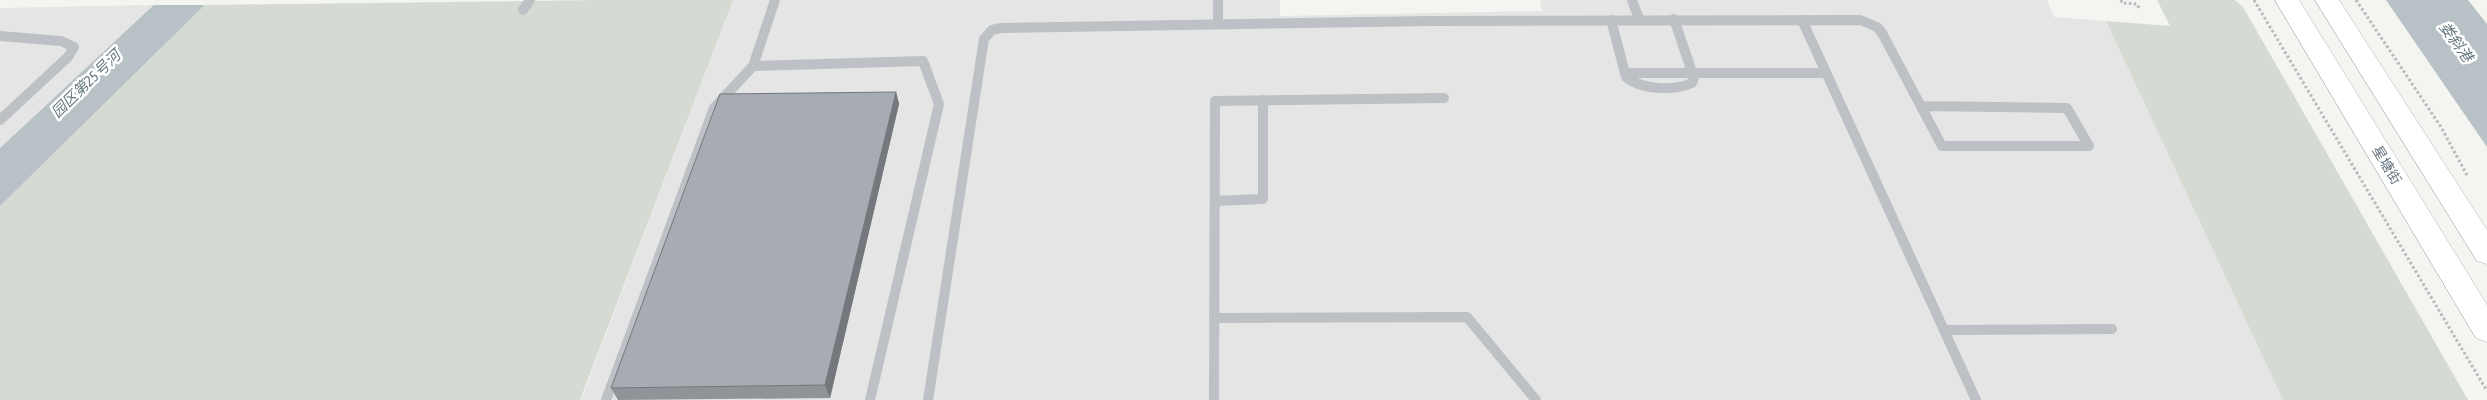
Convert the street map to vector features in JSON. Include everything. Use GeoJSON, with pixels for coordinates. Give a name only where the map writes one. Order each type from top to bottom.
{"type":"FeatureCollection","features":[{"type":"Feature","properties":{"kind":"main road","name":"星塘街"},"geometry":{"type":"LineString","coordinates":[[2287,0],[2487,330]]}},
{"type":"Feature","properties":{"kind":"main road"},"geometry":{"type":"LineString","coordinates":[[2327,0],[2487,253]]}},
{"type":"Feature","properties":{"kind":"lane"},"geometry":{"type":"LineString","coordinates":[[523,10],[530,0]]}},
{"type":"Feature","properties":{"kind":"lane"},"geometry":{"type":"LineString","coordinates":[[606,400],[714,108],[753,66],[776,0]]}},
{"type":"Feature","properties":{"kind":"lane"},"geometry":{"type":"LineString","coordinates":[[1218,0],[1218,22]]}},
{"type":"Feature","properties":{"kind":"lane"},"geometry":{"type":"LineString","coordinates":[[1632,0],[1639,19]]}},
{"type":"Feature","properties":{"kind":"lane"},"geometry":{"type":"LineString","coordinates":[[928,400],[984,39],[986,34],[992,30],[1001,28],[1218,22],[1639,19],[1860,20],[1877,27],[1942,146],[2088,146],[2067,108],[1921,106]]}},
{"type":"Feature","properties":{"kind":"lane"},"geometry":{"type":"LineString","coordinates":[[1611,20],[1625,73],[1630,82],[1640,86],[1685,86],[1692,83],[1692,72],[1674,19]]}},
{"type":"Feature","properties":{"kind":"lane"},"geometry":{"type":"LineString","coordinates":[[1802,20],[1976,400]]}},
{"type":"Feature","properties":{"kind":"lane"},"geometry":{"type":"LineString","coordinates":[[0,36],[61,41],[74,47],[68,57],[0,120]]}},
{"type":"Feature","properties":{"kind":"lane"},"geometry":{"type":"LineString","coordinates":[[753,66],[923,61],[939,104],[870,400]]}},
{"type":"Feature","properties":{"kind":"lane"},"geometry":{"type":"LineString","coordinates":[[1625,73],[1825,73]]}},
{"type":"Feature","properties":{"kind":"lane"},"geometry":{"type":"LineString","coordinates":[[1214,400],[1215,101],[1444,98]]}},
{"type":"Feature","properties":{"kind":"lane"},"geometry":{"type":"LineString","coordinates":[[1215,201],[1263,199],[1263,100]]}},
{"type":"Feature","properties":{"kind":"lane"},"geometry":{"type":"LineString","coordinates":[[1214,318],[1466,317],[1536,400]]}},
{"type":"Feature","properties":{"kind":"lane"},"geometry":{"type":"LineString","coordinates":[[1944,330],[2112,329]]}},
{"type":"Feature","properties":{"kind":"path"},"geometry":{"type":"LineString","coordinates":[[2121,0],[2122,3],[2137,4],[2139,8]]}},
{"type":"Feature","properties":{"kind":"path"},"geometry":{"type":"LineString","coordinates":[[2254,0],[2487,391]]}},
{"type":"Feature","properties":{"kind":"path"},"geometry":{"type":"LineString","coordinates":[[2356,0],[2441,127],[2471,182]]}},
{"type":"Feature","properties":{"kind":"shaded area"},"geometry":{"type":"Polygon","coordinates":[[[733,0],[1280,0],[1280,16],[1542,11],[1540,0],[2047,0],[2054,17],[2106,21],[2283,400],[581,400],[733,0]]]}},
{"type":"Feature","properties":{"kind":"shaded area"},"geometry":{"type":"Polygon","coordinates":[[[733,0],[580,400],[0,400],[0,206],[205,5],[733,0]]]}},
{"type":"Feature","properties":{"kind":"shaded area"},"geometry":{"type":"Polygon","coordinates":[[[2157,0],[2235,0],[2243,7],[2468,400],[2283,400],[2106,21],[2170,26],[2157,0]]]}},
{"type":"Feature","properties":{"kind":"shaded area"},"geometry":{"type":"Polygon","coordinates":[[[153,5],[0,148],[0,8],[153,5]]]}},
{"type":"Feature","properties":{"kind":"water","name":"园区第25号河"},"geometry":{"type":"Polygon","coordinates":[[[159,0],[210,0],[0,206],[0,148],[159,0]]]}},
{"type":"Feature","properties":{"kind":"water","name":"娄斜港"},"geometry":{"type":"Polygon","coordinates":[[[2386,0],[2468,0],[2487,24],[2487,147],[2386,0]]]}},
{"type":"Feature","properties":{"kind":"pier"},"geometry":{"type":"Polygon","coordinates":[[[159,0],[210,0],[205,5],[153,5],[159,0]]]}},
{"type":"Feature","properties":{"kind":"building"},"geometry":{"type":"Polygon","coordinates":[[[896,92],[825,385],[611,388],[720,94],[896,92]]]}}]}
